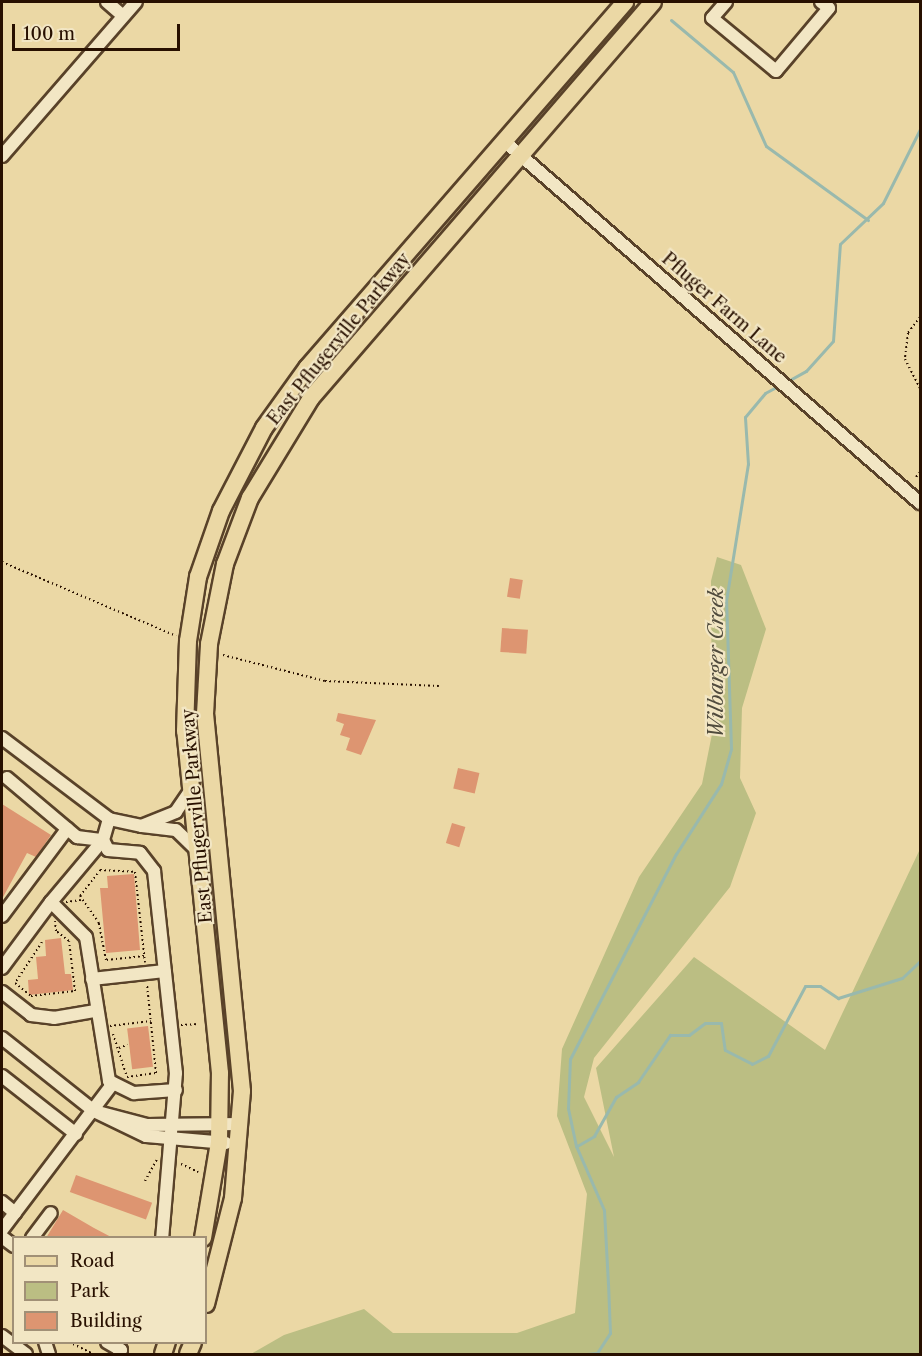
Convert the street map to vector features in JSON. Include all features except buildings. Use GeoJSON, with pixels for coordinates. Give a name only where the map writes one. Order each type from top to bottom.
{"type":"FeatureCollection","features":[{"type":"Feature","properties":{"kind":"main road","name":"East Pflugerville Parkway"},"geometry":{"type":"LineString","coordinates":[[203,1236],[219,1142],[220,1073],[185,731],[188,641],[198,577],[220,511],[264,428],[307,368],[625,2]]}},
{"type":"Feature","properties":{"kind":"main road","name":"East Pflugerville Parkway"},"geometry":{"type":"LineString","coordinates":[[207,1301],[219,1263],[240,1146],[241,1124],[238,1029],[205,714],[209,644],[225,564],[275,449],[311,398],[652,2]]}},
{"type":"Feature","properties":{"kind":"street"},"geometry":{"type":"LineString","coordinates":[[107,2],[123,16]]}},
{"type":"Feature","properties":{"kind":"street"},"geometry":{"type":"LineString","coordinates":[[2,156],[136,2]]}},
{"type":"Feature","properties":{"kind":"street"},"geometry":{"type":"LineString","coordinates":[[726,2],[712,18],[776,71],[829,8],[821,2]]}},
{"type":"Feature","properties":{"kind":"street","name":"Pfluger Farm Lane"},"geometry":{"type":"LineString","coordinates":[[503,140],[921,503]]}},
{"type":"Feature","properties":{"kind":"street"},"geometry":{"type":"LineString","coordinates":[[188,641],[209,644]]}},
{"type":"Feature","properties":{"kind":"street"},"geometry":{"type":"LineString","coordinates":[[2,738],[109,819],[176,830],[196,850]]}},
{"type":"Feature","properties":{"kind":"street"},"geometry":{"type":"LineString","coordinates":[[7,778],[77,837],[103,840]]}},
{"type":"Feature","properties":{"kind":"street"},"geometry":{"type":"LineString","coordinates":[[141,826],[176,812],[190,790]]}},
{"type":"Feature","properties":{"kind":"street"},"geometry":{"type":"LineString","coordinates":[[2,968],[51,902],[103,840],[109,819]]}},
{"type":"Feature","properties":{"kind":"street"},"geometry":{"type":"LineString","coordinates":[[2,914],[67,829]]}},
{"type":"Feature","properties":{"kind":"street"},"geometry":{"type":"LineString","coordinates":[[103,840],[108,850],[140,854],[151,862],[165,971],[176,1090],[174,1140],[162,1236]]}},
{"type":"Feature","properties":{"kind":"street"},"geometry":{"type":"LineString","coordinates":[[2,1230],[113,1083],[95,1011],[86,937],[51,902]]}},
{"type":"Feature","properties":{"kind":"street"},"geometry":{"type":"LineString","coordinates":[[92,979],[165,971]]}},
{"type":"Feature","properties":{"kind":"street"},"geometry":{"type":"LineString","coordinates":[[2,993],[31,1015],[54,1018],[95,1011]]}},
{"type":"Feature","properties":{"kind":"street"},"geometry":{"type":"LineString","coordinates":[[2,1038],[94,1111],[118,1126],[174,1140],[219,1142],[240,1146]]}},
{"type":"Feature","properties":{"kind":"street"},"geometry":{"type":"LineString","coordinates":[[2,1076],[76,1134]]}},
{"type":"Feature","properties":{"kind":"street"},"geometry":{"type":"LineString","coordinates":[[113,1083],[134,1093],[176,1090]]}},
{"type":"Feature","properties":{"kind":"street"},"geometry":{"type":"LineString","coordinates":[[94,1111],[120,1120],[175,1125],[241,1124]]}},
{"type":"Feature","properties":{"kind":"street"},"geometry":{"type":"LineString","coordinates":[[2,1202],[15,1213]]}},
{"type":"Feature","properties":{"kind":"street"},"geometry":{"type":"LineString","coordinates":[[34,1236],[51,1213]]}},
{"type":"Feature","properties":{"kind":"street"},"geometry":{"type":"LineString","coordinates":[[13,1344],[26,1354]]}},
{"type":"Feature","properties":{"kind":"path"},"geometry":{"type":"LineString","coordinates":[[921,316],[908,333],[905,359],[921,388]]}},
{"type":"Feature","properties":{"kind":"path"},"geometry":{"type":"LineString","coordinates":[[916,477],[921,472]]}},
{"type":"Feature","properties":{"kind":"path"},"geometry":{"type":"LineString","coordinates":[[2,562],[188,641]]}},
{"type":"Feature","properties":{"kind":"path"},"geometry":{"type":"LineString","coordinates":[[209,644],[229,660],[325,681],[439,686]]}},
{"type":"Feature","properties":{"kind":"path"},"geometry":{"type":"LineString","coordinates":[[81,900],[100,870],[135,872],[145,965]]}},
{"type":"Feature","properties":{"kind":"path"},"geometry":{"type":"LineString","coordinates":[[66,902],[81,900]]}},
{"type":"Feature","properties":{"kind":"path"},"geometry":{"type":"LineString","coordinates":[[81,900],[99,924],[105,960],[144,956]]}},
{"type":"Feature","properties":{"kind":"path"},"geometry":{"type":"LineString","coordinates":[[42,942],[15,983],[31,996],[75,992],[69,941],[56,931],[55,919]]}},
{"type":"Feature","properties":{"kind":"path"},"geometry":{"type":"LineString","coordinates":[[147,981],[152,1028],[156,1073],[127,1077],[119,1048],[119,1039],[106,1033],[104,1026],[151,1021]]}},
{"type":"Feature","properties":{"kind":"path"},"geometry":{"type":"LineString","coordinates":[[180,1026],[199,1024]]}},
{"type":"Feature","properties":{"kind":"path"},"geometry":{"type":"LineString","coordinates":[[152,1028],[162,1027]]}},
{"type":"Feature","properties":{"kind":"path"},"geometry":{"type":"LineString","coordinates":[[119,1048],[127,1045]]}},
{"type":"Feature","properties":{"kind":"path"},"geometry":{"type":"LineString","coordinates":[[145,1181],[153,1158],[162,1161]]}},
{"type":"Feature","properties":{"kind":"path"},"geometry":{"type":"LineString","coordinates":[[181,1164],[198,1172]]}},
{"type":"Feature","properties":{"kind":"path"},"geometry":{"type":"LineString","coordinates":[[73,1344],[94,1354]]}},
{"type":"Feature","properties":{"kind":"green space"},"geometry":{"type":"Polygon","coordinates":[[[717,557],[741,565],[766,629],[742,708],[740,778],[756,813],[730,887],[594,1058],[584,1097],[614,1157],[596,1068],[694,957],[825,1050],[920,849],[920,1354],[251,1354],[284,1335],[364,1309],[393,1333],[517,1333],[575,1313],[587,1194],[557,1116],[562,1049],[639,877],[702,784],[712,734],[711,581],[717,557]]]}},
{"type":"Feature","properties":{"kind":"waterway"},"geometry":{"type":"LineString","coordinates":[[671,20],[733,72],[766,146],[868,220]]}},
{"type":"Feature","properties":{"kind":"waterway","name":"Wilbarger Creek"},"geometry":{"type":"LineString","coordinates":[[786,382],[806,371],[833,341],[840,244],[883,203],[920,129]]}},
{"type":"Feature","properties":{"kind":"waterway","name":"Wilbarger Creek"},"geometry":{"type":"LineString","coordinates":[[587,1354],[597,1353],[610,1333],[604,1210],[576,1146],[568,1108],[570,1059],[676,854],[721,784],[731,748],[726,601],[748,464],[745,417],[765,393],[780,385]]}},
{"type":"Feature","properties":{"kind":"waterway"},"geometry":{"type":"LineString","coordinates":[[577,1146],[594,1136],[616,1097],[638,1082],[670,1035],[689,1035],[705,1023],[721,1023],[725,1050],[752,1064],[768,1056],[805,986],[820,986],[838,998],[902,978],[920,961]]}}]}
